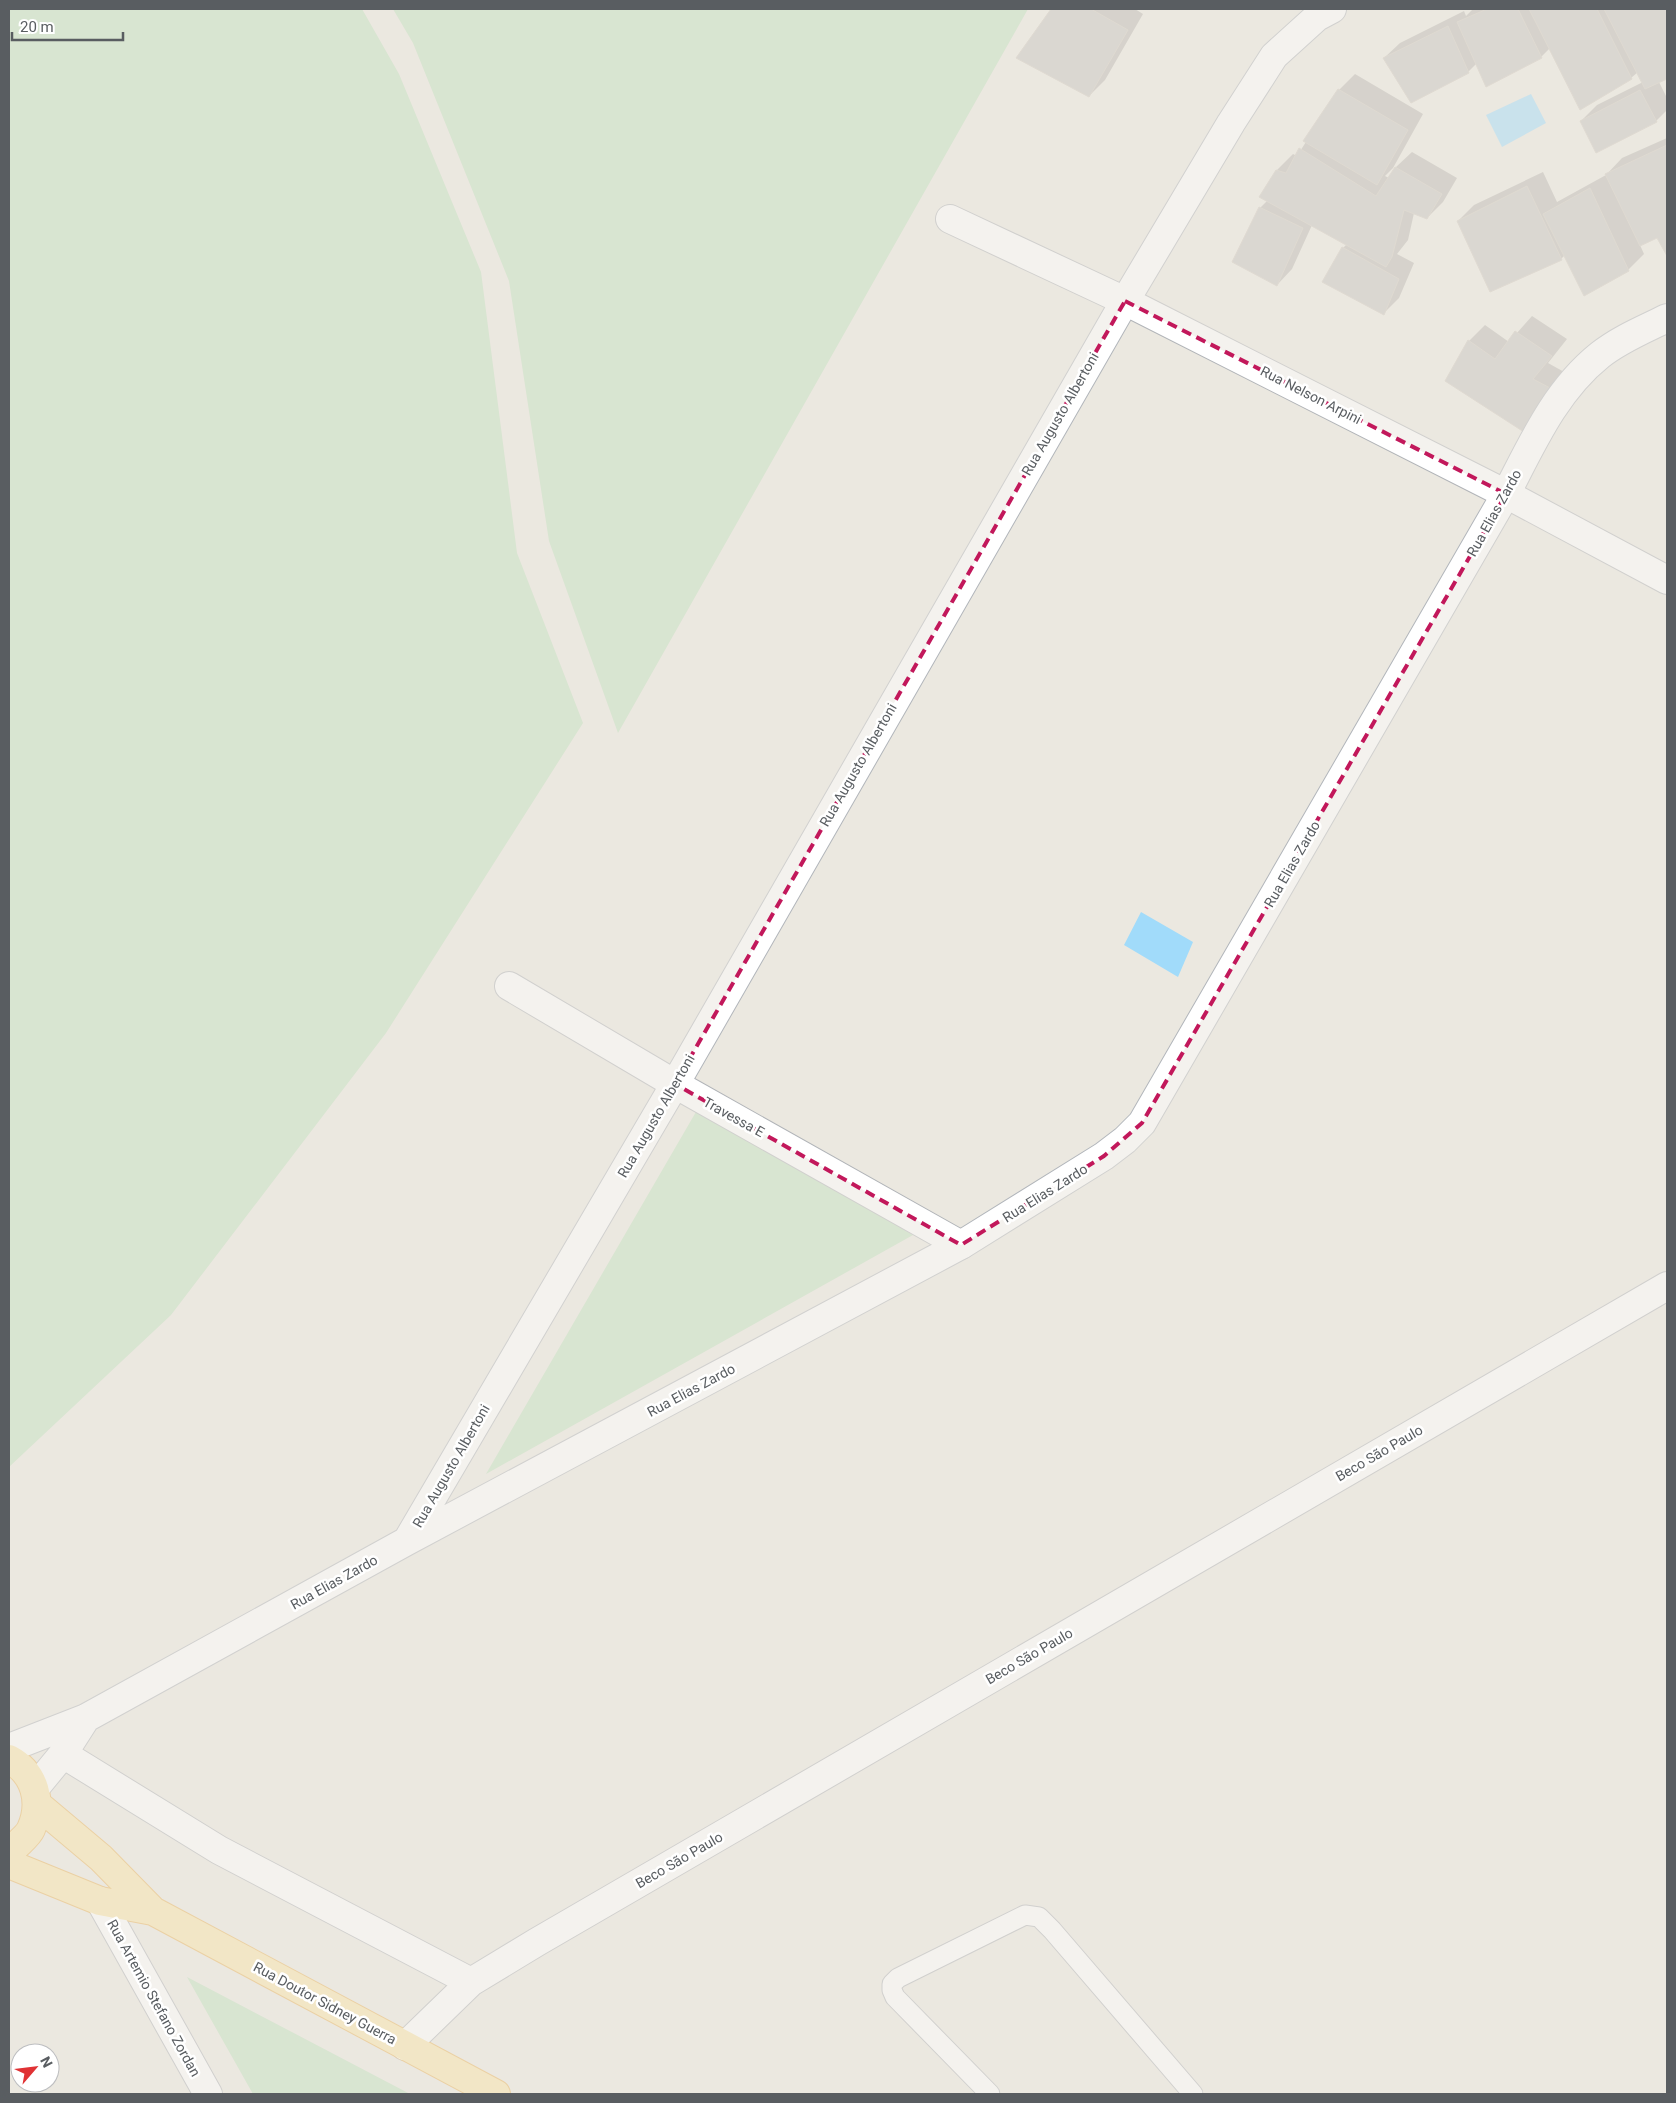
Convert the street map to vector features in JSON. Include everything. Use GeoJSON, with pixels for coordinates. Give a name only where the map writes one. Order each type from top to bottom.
{"type":"FeatureCollection","features":[{"type":"Feature","properties":{"kind":"main road","name":"Rua Doutor Sidney Guerra"},"geometry":{"type":"LineString","coordinates":[[9,1759],[20,1765],[36,1796],[153,1911],[496,2094]]}},
{"type":"Feature","properties":{"kind":"main road"},"geometry":{"type":"LineString","coordinates":[[9,1850],[13,1849],[31,1830],[36,1796]]}},
{"type":"Feature","properties":{"kind":"main road","name":"Rua Doutor Sidney Guerra"},"geometry":{"type":"LineString","coordinates":[[9,1864],[100,1901],[153,1911]]}},
{"type":"Feature","properties":{"kind":"street","name":"Rua Augusto Albertoni"},"geometry":{"type":"LineString","coordinates":[[407,1541],[675,1084],[1125,301],[1231,123],[1274,56],[1317,17],[1332,9]]}},
{"type":"Feature","properties":{"kind":"street","name":"Rua Nelson Arpini"},"geometry":{"type":"LineString","coordinates":[[950,220],[1125,301],[1506,494],[1667,580]]}},
{"type":"Feature","properties":{"kind":"street","name":"Rua Elias Zardo"},"geometry":{"type":"LineString","coordinates":[[9,1748],[86,1718],[407,1541],[961,1245],[1104,1156],[1125,1140],[1142,1123],[1506,494],[1552,406],[1577,377],[1600,355],[1628,337],[1667,318]]}},
{"type":"Feature","properties":{"kind":"street","name":"Travessa E"},"geometry":{"type":"LineString","coordinates":[[509,986],[675,1084],[961,1245]]}},
{"type":"Feature","properties":{"kind":"street","name":"Beco São Paulo"},"geometry":{"type":"LineString","coordinates":[[405,2046],[471,1982],[1667,1286]]}},
{"type":"Feature","properties":{"kind":"street"},"geometry":{"type":"LineString","coordinates":[[36,1796],[86,1718]]}},
{"type":"Feature","properties":{"kind":"street"},"geometry":{"type":"LineString","coordinates":[[63,1754],[218,1850],[471,1982]]}},
{"type":"Feature","properties":{"kind":"street","name":"Rua Artemio Stefano Zordan"},"geometry":{"type":"LineString","coordinates":[[100,1901],[208,2094]]}},
{"type":"Feature","properties":{"kind":"lane"},"geometry":{"type":"LineString","coordinates":[[990,2094],[895,1997],[892,1984],[898,1978],[1025,1915],[1039,1917],[1052,1930],[1193,2094]]}},
{"type":"Feature","properties":{"kind":"highlighted area"},"geometry":{"type":"Polygon","coordinates":[[[1125,301],[1506,494],[1142,1123],[1104,1156],[961,1245],[675,1084],[1125,301]]]}},
{"type":"Feature","properties":{"kind":"green space"},"geometry":{"type":"Polygon","coordinates":[[[9,9],[362,9],[399,74],[481,272],[517,553],[583,723],[386,1033],[171,1315],[9,1467],[9,9]]]}},
{"type":"Feature","properties":{"kind":"green space"},"geometry":{"type":"Polygon","coordinates":[[[393,9],[1028,9],[618,733],[549,541],[509,281],[413,43],[393,9]]]}},
{"type":"Feature","properties":{"kind":"green space"},"geometry":{"type":"Polygon","coordinates":[[[700,1105],[913,1235],[486,1474],[700,1105]]]}},
{"type":"Feature","properties":{"kind":"green space"},"geometry":{"type":"Polygon","coordinates":[[[187,1977],[410,2094],[253,2094],[187,1977]]]}},
{"type":"Feature","properties":{"kind":"water"},"geometry":{"type":"Polygon","coordinates":[[[1531,94],[1546,123],[1502,147],[1486,115],[1531,94]]]}},
{"type":"Feature","properties":{"kind":"water"},"geometry":{"type":"Polygon","coordinates":[[[1141,912],[1193,942],[1178,977],[1124,945],[1141,912]]]}},
{"type":"Feature","properties":{"kind":"building"},"geometry":{"type":"Polygon","coordinates":[[[1051,9],[1091,9],[1128,30],[1089,97],[1016,58],[1051,9]]]}},
{"type":"Feature","properties":{"kind":"building"},"geometry":{"type":"Polygon","coordinates":[[[1487,9],[1518,9],[1542,58],[1486,87],[1457,22],[1487,9]]]}},
{"type":"Feature","properties":{"kind":"building"},"geometry":{"type":"Polygon","coordinates":[[[1529,9],[1597,9],[1632,79],[1580,110],[1529,9]]]}},
{"type":"Feature","properties":{"kind":"building"},"geometry":{"type":"Polygon","coordinates":[[[1604,9],[1667,9],[1667,79],[1645,89],[1604,9]]]}},
{"type":"Feature","properties":{"kind":"building"},"geometry":{"type":"Polygon","coordinates":[[[1448,26],[1469,73],[1411,103],[1383,58],[1448,26]]]}},
{"type":"Feature","properties":{"kind":"building"},"geometry":{"type":"Polygon","coordinates":[[[1338,89],[1408,130],[1377,185],[1303,141],[1338,89]]]}},
{"type":"Feature","properties":{"kind":"building"},"geometry":{"type":"Polygon","coordinates":[[[1640,90],[1657,122],[1596,153],[1580,121],[1640,90]]]}},
{"type":"Feature","properties":{"kind":"building"},"geometry":{"type":"Polygon","coordinates":[[[1667,145],[1667,256],[1657,238],[1640,246],[1605,174],[1667,145]]]}},
{"type":"Feature","properties":{"kind":"building"},"geometry":{"type":"Polygon","coordinates":[[[1299,148],[1376,196],[1395,167],[1442,194],[1427,219],[1404,210],[1392,257],[1386,267],[1259,197],[1276,170],[1286,173],[1299,148]]]}},
{"type":"Feature","properties":{"kind":"building"},"geometry":{"type":"Polygon","coordinates":[[[1527,186],[1562,260],[1490,292],[1457,221],[1527,186]]]}},
{"type":"Feature","properties":{"kind":"building"},"geometry":{"type":"Polygon","coordinates":[[[1590,188],[1629,271],[1584,296],[1543,214],[1590,188]]]}},
{"type":"Feature","properties":{"kind":"building"},"geometry":{"type":"Polygon","coordinates":[[[1259,207],[1303,228],[1277,286],[1232,262],[1259,207]]]}},
{"type":"Feature","properties":{"kind":"building"},"geometry":{"type":"Polygon","coordinates":[[[1342,247],[1399,279],[1384,315],[1322,282],[1342,247]]]}},
{"type":"Feature","properties":{"kind":"building"},"geometry":{"type":"Polygon","coordinates":[[[1515,331],[1552,356],[1533,379],[1552,389],[1524,432],[1445,381],[1468,340],[1495,359],[1515,331]]]}}]}
